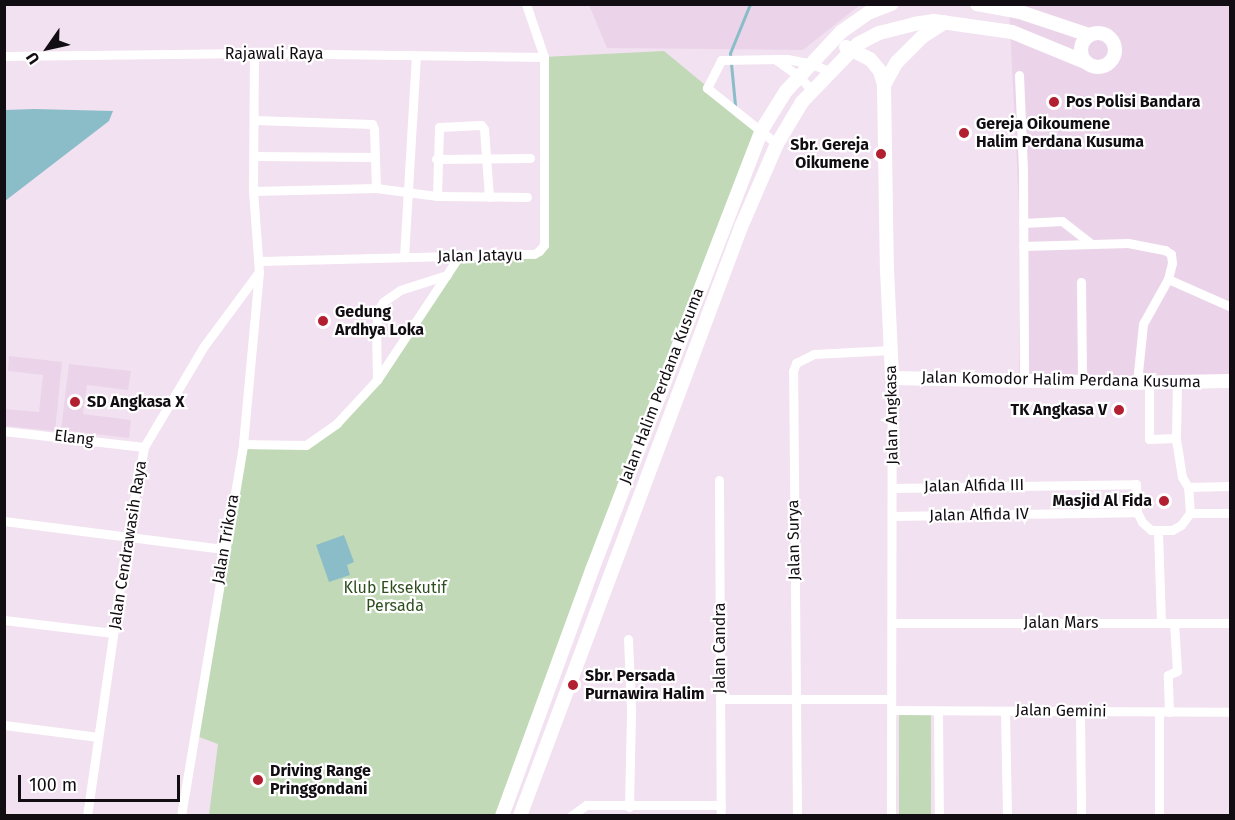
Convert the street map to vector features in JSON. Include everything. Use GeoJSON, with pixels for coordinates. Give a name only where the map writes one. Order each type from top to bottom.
{"type":"FeatureCollection","features":[{"type":"Feature","properties":{"kind":"street"},"geometry":{"type":"LineString","coordinates":[[526,4],[544,57]]}},
{"type":"Feature","properties":{"kind":"street","name":"Jalan Halim Perdana Kusuma"},"geometry":{"type":"LineString","coordinates":[[502,816],[597,559],[761,131],[780,100],[833,41],[858,18],[891,4]]}},
{"type":"Feature","properties":{"kind":"street"},"geometry":{"type":"LineString","coordinates":[[977,4],[1020,12],[1089,35],[1096,33],[1108,36],[1115,47],[1115,54],[1111,62],[1104,67],[1095,68],[1085,62],[1081,48],[1089,35]]}},
{"type":"Feature","properties":{"kind":"street","name":"Jalan Halim Perdana Kusuma"},"geometry":{"type":"LineString","coordinates":[[520,816],[741,227],[791,117],[852,49],[867,39],[890,29],[924,22],[945,22],[1012,32],[1085,62]]}},
{"type":"Feature","properties":{"kind":"street"},"geometry":{"type":"LineString","coordinates":[[884,85],[897,62],[922,37],[945,22]]}},
{"type":"Feature","properties":{"kind":"street","name":"Jalan Angkasa"},"geometry":{"type":"LineString","coordinates":[[833,41],[870,59],[880,71],[884,85],[892,378],[891,816]]}},
{"type":"Feature","properties":{"kind":"street","name":"Rajawali Raya"},"geometry":{"type":"LineString","coordinates":[[4,56],[254,53],[544,57]]}},
{"type":"Feature","properties":{"kind":"street","name":"Jalan Trikora"},"geometry":{"type":"LineString","coordinates":[[181,816],[223,549],[243,444],[260,261],[253,191],[254,53]]}},
{"type":"Feature","properties":{"kind":"street"},"geometry":{"type":"LineString","coordinates":[[405,257],[416,56]]}},
{"type":"Feature","properties":{"kind":"street","name":"Jalan Jatayu"},"geometry":{"type":"LineString","coordinates":[[260,261],[534,254],[543,247],[544,57]]}},
{"type":"Feature","properties":{"kind":"street"},"geometry":{"type":"LineString","coordinates":[[775,59],[800,76],[812,91]]}},
{"type":"Feature","properties":{"kind":"street"},"geometry":{"type":"LineString","coordinates":[[777,144],[707,88],[723,60],[775,59],[812,64],[831,72]]}},
{"type":"Feature","properties":{"kind":"street"},"geometry":{"type":"LineString","coordinates":[[1019,75],[1024,381]]}},
{"type":"Feature","properties":{"kind":"street"},"geometry":{"type":"LineString","coordinates":[[254,120],[370,123],[374,129],[376,188]]}},
{"type":"Feature","properties":{"kind":"street"},"geometry":{"type":"LineString","coordinates":[[437,196],[436,159],[440,126],[481,125],[484,129],[489,197]]}},
{"type":"Feature","properties":{"kind":"street"},"geometry":{"type":"LineString","coordinates":[[254,156],[375,157]]}},
{"type":"Feature","properties":{"kind":"street"},"geometry":{"type":"LineString","coordinates":[[436,159],[530,159]]}},
{"type":"Feature","properties":{"kind":"street"},"geometry":{"type":"LineString","coordinates":[[253,191],[376,188],[407,194],[437,196],[527,196]]}},
{"type":"Feature","properties":{"kind":"street"},"geometry":{"type":"LineString","coordinates":[[1023,223],[1048,219],[1062,221],[1090,243]]}},
{"type":"Feature","properties":{"kind":"street"},"geometry":{"type":"LineString","coordinates":[[1023,246],[1128,243],[1165,250],[1171,254],[1172,263],[1167,279],[1143,324],[1143,382],[1149,439],[1176,438]]}},
{"type":"Feature","properties":{"kind":"street"},"geometry":{"type":"LineString","coordinates":[[243,444],[306,445],[337,423],[377,380],[459,256]]}},
{"type":"Feature","properties":{"kind":"street","name":"Jalan Cendrawasih Raya"},"geometry":{"type":"LineString","coordinates":[[87,816],[127,537],[144,447],[204,346],[259,272]]}},
{"type":"Feature","properties":{"kind":"street"},"geometry":{"type":"LineString","coordinates":[[377,380],[376,330],[378,310],[383,302],[400,290],[447,276]]}},
{"type":"Feature","properties":{"kind":"street"},"geometry":{"type":"LineString","coordinates":[[1167,279],[1229,306]]}},
{"type":"Feature","properties":{"kind":"street"},"geometry":{"type":"LineString","coordinates":[[1081,282],[1082,382]]}},
{"type":"Feature","properties":{"kind":"street","name":"Jalan Surya"},"geometry":{"type":"LineString","coordinates":[[797,816],[793,371],[796,363],[814,354],[891,350]]}},
{"type":"Feature","properties":{"kind":"street","name":"Jalan Komodor Halim Perdana Kusuma"},"geometry":{"type":"LineString","coordinates":[[892,378],[1082,382],[1230,381]]}},
{"type":"Feature","properties":{"kind":"street"},"geometry":{"type":"LineString","coordinates":[[1177,382],[1176,438],[1182,477],[1188,487],[1191,513]]}},
{"type":"Feature","properties":{"kind":"street","name":"Elang"},"geometry":{"type":"LineString","coordinates":[[4,431],[144,447]]}},
{"type":"Feature","properties":{"kind":"street","name":"Jalan Candra"},"geometry":{"type":"LineString","coordinates":[[719,480],[721,810]]}},
{"type":"Feature","properties":{"kind":"street","name":"Jalan Alfida III"},"geometry":{"type":"LineString","coordinates":[[893,488],[1136,484],[1137,512]]}},
{"type":"Feature","properties":{"kind":"street"},"geometry":{"type":"LineString","coordinates":[[1188,487],[1230,486]]}},
{"type":"Feature","properties":{"kind":"street"},"geometry":{"type":"LineString","coordinates":[[1137,512],[1146,527],[1158,532],[1177,528],[1191,513],[1230,513]]}},
{"type":"Feature","properties":{"kind":"street","name":"Jalan Alfida IV"},"geometry":{"type":"LineString","coordinates":[[893,516],[1137,512]]}},
{"type":"Feature","properties":{"kind":"street"},"geometry":{"type":"LineString","coordinates":[[4,521],[223,549]]}},
{"type":"Feature","properties":{"kind":"street"},"geometry":{"type":"LineString","coordinates":[[1158,532],[1161,623]]}},
{"type":"Feature","properties":{"kind":"street"},"geometry":{"type":"LineString","coordinates":[[4,620],[113,633]]}},
{"type":"Feature","properties":{"kind":"street","name":"Jalan Mars"},"geometry":{"type":"LineString","coordinates":[[892,623],[1230,622]]}},
{"type":"Feature","properties":{"kind":"street"},"geometry":{"type":"LineString","coordinates":[[1169,712],[1168,675],[1177,671],[1174,623]]}},
{"type":"Feature","properties":{"kind":"street"},"geometry":{"type":"LineString","coordinates":[[628,639],[631,722],[630,807]]}},
{"type":"Feature","properties":{"kind":"street"},"geometry":{"type":"LineString","coordinates":[[720,699],[891,699]]}},
{"type":"Feature","properties":{"kind":"street","name":"Jalan Gemini"},"geometry":{"type":"LineString","coordinates":[[892,710],[1230,712]]}},
{"type":"Feature","properties":{"kind":"street"},"geometry":{"type":"LineString","coordinates":[[938,711],[939,816]]}},
{"type":"Feature","properties":{"kind":"street"},"geometry":{"type":"LineString","coordinates":[[1005,711],[1006,816]]}},
{"type":"Feature","properties":{"kind":"street"},"geometry":{"type":"LineString","coordinates":[[1080,712],[1081,816]]}},
{"type":"Feature","properties":{"kind":"street"},"geometry":{"type":"LineString","coordinates":[[1158,712],[1159,816]]}},
{"type":"Feature","properties":{"kind":"street"},"geometry":{"type":"LineString","coordinates":[[4,725],[98,737]]}},
{"type":"Feature","properties":{"kind":"street"},"geometry":{"type":"LineString","coordinates":[[571,816],[586,805],[630,807],[646,811],[721,810]]}},
{"type":"Feature","properties":{"kind":"shaded area"},"geometry":{"type":"Polygon","coordinates":[[[589,5],[860,5],[803,50],[607,48],[589,5]]]}},
{"type":"Feature","properties":{"kind":"shaded area"},"geometry":{"type":"Polygon","coordinates":[[[1002,5],[1230,5],[1230,375],[1019,378],[1021,246],[1009,7],[1002,5]]]}},
{"type":"Feature","properties":{"kind":"shaded area"},"geometry":{"type":"Polygon","coordinates":[[[9,356],[62,362],[55,431],[5,426],[5,409],[39,412],[43,375],[8,371],[9,356]]]}},
{"type":"Feature","properties":{"kind":"shaded area","name":"SD Angkasa X"},"geometry":{"type":"Polygon","coordinates":[[[69,364],[131,371],[128,390],[87,385],[83,414],[131,420],[129,438],[61,430],[69,364]]]}},
{"type":"Feature","properties":{"kind":"green space","name":"Klub Eksekutif Persada"},"geometry":{"type":"Polygon","coordinates":[[[664,51],[761,131],[502,815],[209,815],[218,744],[194,735],[243,444],[306,445],[358,404],[459,256],[541,249],[544,57],[664,51]]]}},
{"type":"Feature","properties":{"kind":"green space"},"geometry":{"type":"Polygon","coordinates":[[[899,713],[931,713],[931,815],[899,815],[899,713]]]}},
{"type":"Feature","properties":{"kind":"water"},"geometry":{"type":"Polygon","coordinates":[[[5,110],[113,111],[109,121],[5,201],[5,110]]]}},
{"type":"Feature","properties":{"kind":"water"},"geometry":{"type":"Polygon","coordinates":[[[344,535],[354,562],[347,565],[350,575],[329,582],[316,545],[344,535]]]}},
{"type":"Feature","properties":{"kind":"waterway"},"geometry":{"type":"LineString","coordinates":[[735,105],[730,53],[750,4]]}},
{"type":"Feature","properties":{"kind":"place","name":"Pos Polisi Bandara"},"geometry":{"type":"Point","coordinates":[1054,102]}},
{"type":"Feature","properties":{"kind":"place","name":"Gereja Oikoumene Halim Perdana Kusuma"},"geometry":{"type":"Point","coordinates":[964,133]}},
{"type":"Feature","properties":{"kind":"place","name":"Sbr. Gereja Oikumene"},"geometry":{"type":"Point","coordinates":[881,154]}},
{"type":"Feature","properties":{"kind":"place","name":"Gedung Ardhya Loka"},"geometry":{"type":"Point","coordinates":[323,321]}},
{"type":"Feature","properties":{"kind":"place","name":"SD Angkasa X"},"geometry":{"type":"Point","coordinates":[75,402]}},
{"type":"Feature","properties":{"kind":"place","name":"TK Angkasa V"},"geometry":{"type":"Point","coordinates":[1119,410]}},
{"type":"Feature","properties":{"kind":"place","name":"Masjid Al Fida"},"geometry":{"type":"Point","coordinates":[1164,501]}},
{"type":"Feature","properties":{"kind":"place","name":"Sbr. Persada Purnawira Halim"},"geometry":{"type":"Point","coordinates":[573,685]}},
{"type":"Feature","properties":{"kind":"place","name":"Driving Range Pringgondani"},"geometry":{"type":"Point","coordinates":[258,780]}}]}
